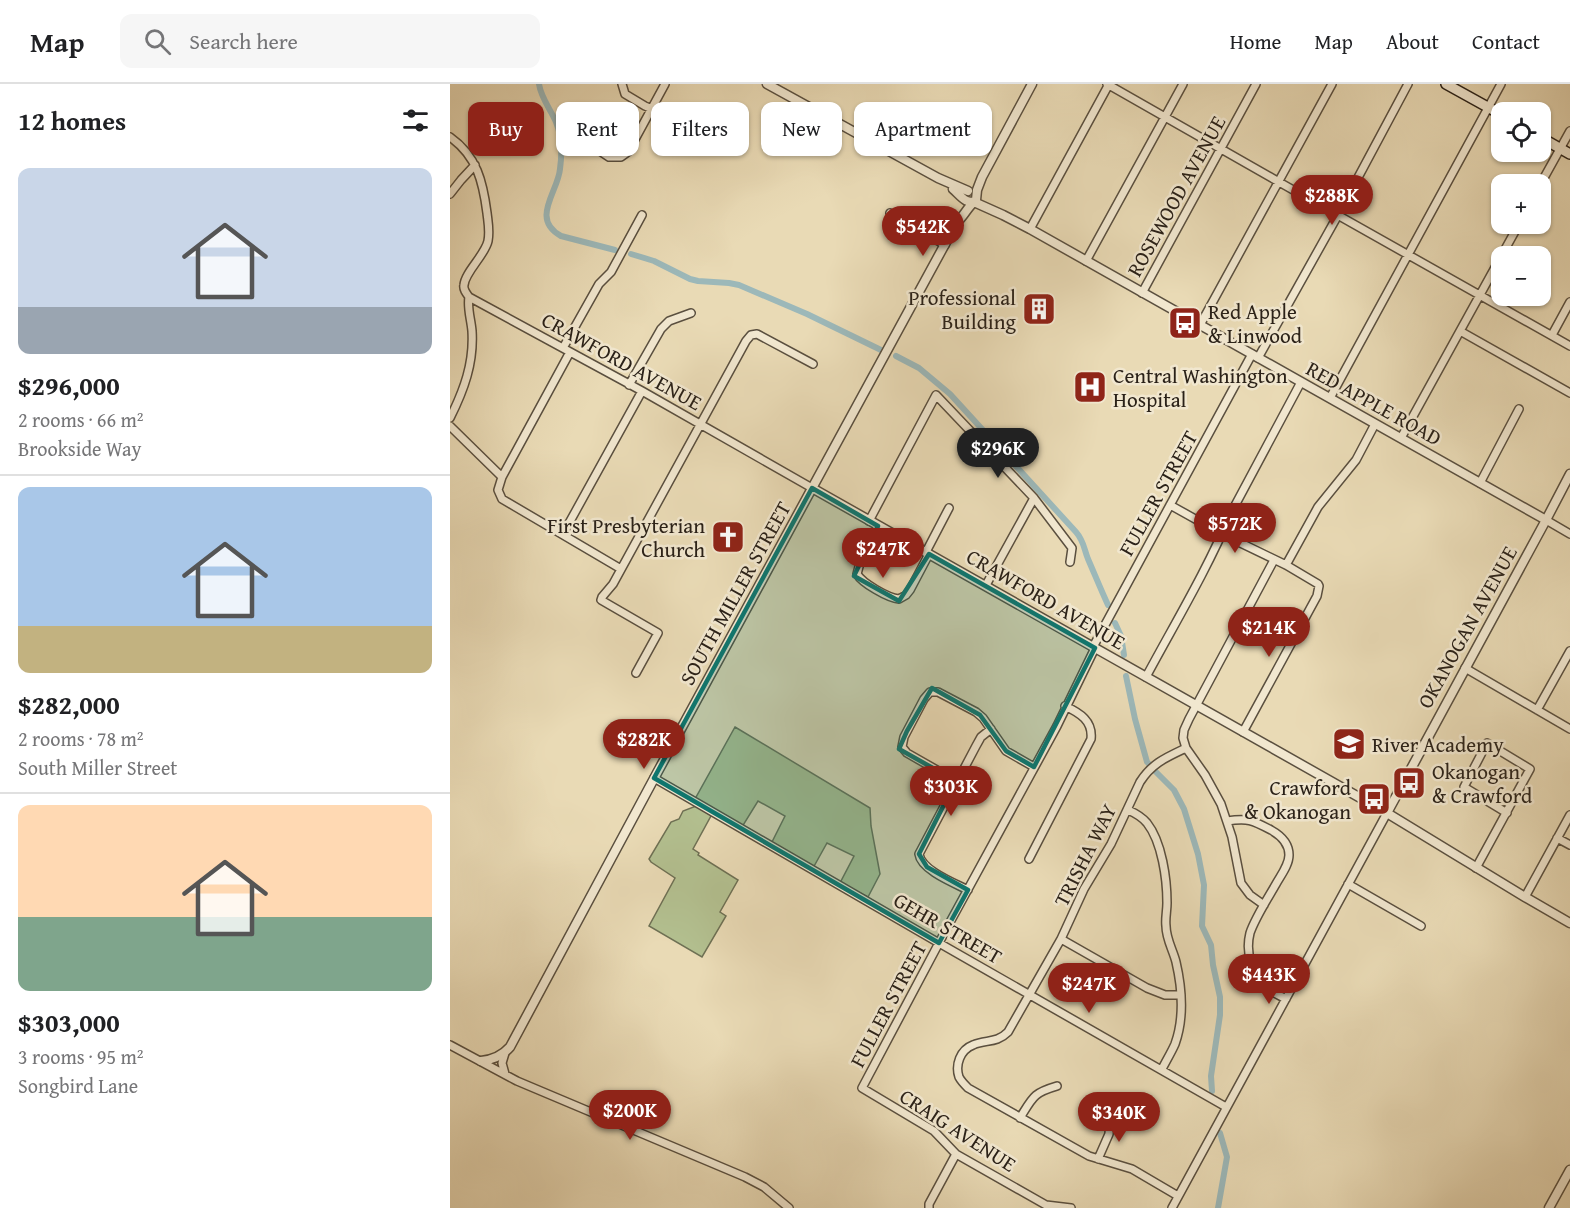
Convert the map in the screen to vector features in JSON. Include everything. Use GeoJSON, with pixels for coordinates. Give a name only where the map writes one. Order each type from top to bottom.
{"type":"FeatureCollection","features":[{"type":"Feature","properties":{"kind":"main road"},"geometry":{"type":"LineString","coordinates":[[1446,84],[1491,110]]}},
{"type":"Feature","properties":{"kind":"main road"},"geometry":{"type":"LineString","coordinates":[[1551,143],[1570,154]]}},
{"type":"Feature","properties":{"kind":"street"},"geometry":{"type":"LineString","coordinates":[[622,84],[625,94],[651,108]]}},
{"type":"Feature","properties":{"kind":"street"},"geometry":{"type":"LineString","coordinates":[[656,102],[665,84]]}},
{"type":"Feature","properties":{"kind":"street","name":"RED APPLE ROAD"},"geometry":{"type":"LineString","coordinates":[[767,84],[1570,534]]}},
{"type":"Feature","properties":{"kind":"street","name":"SOUTH MILLER STREET"},"geometry":{"type":"LineString","coordinates":[[505,1053],[945,245],[957,222],[957,217],[971,197],[1032,84]]}},
{"type":"Feature","properties":{"kind":"street"},"geometry":{"type":"LineString","coordinates":[[1030,230],[1108,84],[1570,346]]}},
{"type":"Feature","properties":{"kind":"street"},"geometry":{"type":"LineString","coordinates":[[1086,261],[1183,84]]}},
{"type":"Feature","properties":{"kind":"street","name":"ROSEWOOD AVENUE"},"geometry":{"type":"LineString","coordinates":[[1142,293],[1256,84]]}},
{"type":"Feature","properties":{"kind":"street"},"geometry":{"type":"LineString","coordinates":[[1200,325],[1332,84]]}},
{"type":"Feature","properties":{"kind":"street","name":"FULLER STREET"},"geometry":{"type":"LineString","coordinates":[[862,1088],[1057,726],[1094,647],[1170,505],[1338,215],[1408,84]]}},
{"type":"Feature","properties":{"kind":"street"},"geometry":{"type":"LineString","coordinates":[[1330,398],[1501,84]]}},
{"type":"Feature","properties":{"kind":"street"},"geometry":{"type":"LineString","coordinates":[[639,132],[651,111]]}},
{"type":"Feature","properties":{"kind":"street"},"geometry":{"type":"LineString","coordinates":[[1546,174],[1570,130]]}},
{"type":"Feature","properties":{"kind":"street"},"geometry":{"type":"LineString","coordinates":[[450,137],[461,146],[475,165],[480,177],[484,189],[489,234],[486,247],[464,282],[464,290],[469,297],[472,332],[470,362],[463,391],[450,418]]}},
{"type":"Feature","properties":{"kind":"street"},"geometry":{"type":"LineString","coordinates":[[608,156],[621,158],[623,156]]}},
{"type":"Feature","properties":{"kind":"street"},"geometry":{"type":"LineString","coordinates":[[450,194],[475,165]]}},
{"type":"Feature","properties":{"kind":"street"},"geometry":{"type":"LineString","coordinates":[[890,213],[945,245]]}},
{"type":"Feature","properties":{"kind":"street"},"geometry":{"type":"LineString","coordinates":[[563,348],[599,284],[611,272],[642,215]]}},
{"type":"Feature","properties":{"kind":"street"},"geometry":{"type":"LineString","coordinates":[[1401,438],[1514,234]]}},
{"type":"Feature","properties":{"kind":"street","name":"CRAWFORD AVENUE"},"geometry":{"type":"LineString","coordinates":[[469,297],[642,391],[869,521],[987,585],[1387,813],[1570,923]]}},
{"type":"Feature","properties":{"kind":"street"},"geometry":{"type":"LineString","coordinates":[[1552,335],[1570,302]]}},
{"type":"Feature","properties":{"kind":"street"},"geometry":{"type":"LineString","coordinates":[[629,385],[660,329],[669,321],[691,313]]}},
{"type":"Feature","properties":{"kind":"street"},"geometry":{"type":"LineString","coordinates":[[1460,331],[1570,393]]}},
{"type":"Feature","properties":{"kind":"street"},"geometry":{"type":"LineString","coordinates":[[636,673],[658,633],[601,600],[602,597],[613,584],[751,335],[757,334],[813,364]]}},
{"type":"Feature","properties":{"kind":"street"},"geometry":{"type":"LineString","coordinates":[[570,352],[502,477],[498,490],[502,499],[621,569]]}},
{"type":"Feature","properties":{"kind":"street"},"geometry":{"type":"LineString","coordinates":[[1146,677],[1301,382]]}},
{"type":"Feature","properties":{"kind":"street"},"geometry":{"type":"LineString","coordinates":[[563,534],[642,391]]}},
{"type":"Feature","properties":{"kind":"street"},"geometry":{"type":"LineString","coordinates":[[869,521],[936,395],[1034,498],[1072,548],[1070,562]]}},
{"type":"Feature","properties":{"kind":"street"},"geometry":{"type":"LineString","coordinates":[[1480,483],[1519,409]]}},
{"type":"Feature","properties":{"kind":"street"},"geometry":{"type":"LineString","coordinates":[[1286,565],[1318,507],[1356,460],[1375,424]]}},
{"type":"Feature","properties":{"kind":"street"},"geometry":{"type":"LineString","coordinates":[[450,426],[502,477]]}},
{"type":"Feature","properties":{"kind":"street","name":"OKANOGAN AVENUE"},"geometry":{"type":"LineString","coordinates":[[1172,1208],[1570,474]]}},
{"type":"Feature","properties":{"kind":"street"},"geometry":{"type":"LineString","coordinates":[[987,585],[1034,498]]}},
{"type":"Feature","properties":{"kind":"street"},"geometry":{"type":"LineString","coordinates":[[1170,505],[1222,534],[1286,565],[1319,586],[1317,596],[1243,732]]}},
{"type":"Feature","properties":{"kind":"street"},"geometry":{"type":"LineString","coordinates":[[878,526],[857,574],[862,581],[899,599],[906,595],[949,508]]}},
{"type":"Feature","properties":{"kind":"street"},"geometry":{"type":"LineString","coordinates":[[1264,906],[1250,895],[1241,883],[1237,856],[1227,821],[1212,786],[1186,748],[1183,738],[1184,730],[1196,706],[1274,560]]}},
{"type":"Feature","properties":{"kind":"street"},"geometry":{"type":"LineString","coordinates":[[1537,710],[1570,651]]}},
{"type":"Feature","properties":{"kind":"street"},"geometry":{"type":"LineString","coordinates":[[1465,668],[1570,729]]}},
{"type":"Feature","properties":{"kind":"street"},"geometry":{"type":"LineString","coordinates":[[956,781],[907,753],[902,747],[904,737],[930,692],[938,692],[980,715],[1006,751],[1034,767]]}},
{"type":"Feature","properties":{"kind":"street"},"geometry":{"type":"LineString","coordinates":[[1029,859],[1091,739],[1090,727],[1085,718],[1065,706]]}},
{"type":"Feature","properties":{"kind":"street"},"geometry":{"type":"LineString","coordinates":[[968,890],[927,867],[919,858],[920,850],[978,741],[991,729]]}},
{"type":"Feature","properties":{"kind":"street"},"geometry":{"type":"LineString","coordinates":[[1476,868],[1507,813],[1530,769],[1487,743],[1464,787],[1507,813]]}},
{"type":"Feature","properties":{"kind":"street","name":"TRISHA WAY"},"geometry":{"type":"LineString","coordinates":[[1020,1118],[968,1088],[960,1079],[957,1065],[962,1053],[972,1045],[1002,1038],[1008,1032],[1061,939],[1084,889],[1103,860],[1144,775],[1157,762],[1186,748]]}},
{"type":"Feature","properties":{"kind":"street","name":"GEHR STREET"},"geometry":{"type":"LineString","coordinates":[[654,778],[1226,1107]]}},
{"type":"Feature","properties":{"kind":"street"},"geometry":{"type":"LineString","coordinates":[[1128,810],[1147,823],[1160,850],[1166,893],[1166,933],[1176,965],[1180,995],[1180,1019],[1175,1043],[1162,1069]]}},
{"type":"Feature","properties":{"kind":"street"},"geometry":{"type":"LineString","coordinates":[[1525,897],[1570,815]]}},
{"type":"Feature","properties":{"kind":"street"},"geometry":{"type":"LineString","coordinates":[[1227,821],[1245,818],[1257,822],[1276,833],[1286,843],[1288,861],[1250,932],[1248,951],[1252,967],[1259,980],[1268,990],[1286,999]]}},
{"type":"Feature","properties":{"kind":"street"},"geometry":{"type":"LineString","coordinates":[[1557,838],[1570,845]]}},
{"type":"Feature","properties":{"kind":"street"},"geometry":{"type":"LineString","coordinates":[[1348,885],[1421,926]]}},
{"type":"Feature","properties":{"kind":"street"},"geometry":{"type":"LineString","coordinates":[[1061,939],[1147,988],[1165,995],[1180,995]]}},
{"type":"Feature","properties":{"kind":"street"},"geometry":{"type":"LineString","coordinates":[[450,1045],[505,1074],[745,1177],[764,1188],[789,1208]]}},
{"type":"Feature","properties":{"kind":"street"},"geometry":{"type":"LineString","coordinates":[[481,1061],[490,1060],[505,1053]]}},
{"type":"Feature","properties":{"kind":"street"},"geometry":{"type":"LineString","coordinates":[[505,1053],[502,1063],[505,1074]]}},
{"type":"Feature","properties":{"kind":"street"},"geometry":{"type":"LineString","coordinates":[[1057,1086],[1040,1091],[1034,1096],[1020,1118],[1089,1156],[1132,1169],[1178,1196]]}},
{"type":"Feature","properties":{"kind":"street","name":"CRAIG AVENUE"},"geometry":{"type":"LineString","coordinates":[[862,1088],[934,1131],[956,1154],[1045,1206],[1071,1208]]}},
{"type":"Feature","properties":{"kind":"street"},"geometry":{"type":"LineString","coordinates":[[1098,1159],[1109,1134],[1110,1120]]}},
{"type":"Feature","properties":{"kind":"street"},"geometry":{"type":"LineString","coordinates":[[929,1208],[956,1154]]}},
{"type":"Feature","properties":{"kind":"street"},"geometry":{"type":"LineString","coordinates":[[1549,1208],[1570,1170]]}},
{"type":"Feature","properties":{"kind":"highlighted area"},"geometry":{"type":"Polygon","coordinates":[[[812,488],[878,526],[854,576],[899,601],[929,554],[1095,648],[1034,767],[1006,751],[980,715],[932,688],[907,731],[899,749],[956,781],[919,854],[927,867],[968,890],[939,943],[654,778],[812,488]]]}},
{"type":"Feature","properties":{"kind":"green space"},"geometry":{"type":"Polygon","coordinates":[[[735,727],[870,808],[880,874],[868,897],[840,883],[854,856],[827,843],[813,868],[771,844],[785,816],[758,801],[742,827],[695,799],[735,727]]]}},
{"type":"Feature","properties":{"kind":"green space"},"geometry":{"type":"Polygon","coordinates":[[[696,806],[712,814],[693,849],[699,853],[698,855],[738,880],[720,912],[726,916],[702,957],[649,926],[675,878],[649,859],[671,822],[679,819],[683,811],[696,806]]]}},
{"type":"Feature","properties":{"kind":"waterway"},"geometry":{"type":"LineString","coordinates":[[539,84],[558,127],[561,145],[560,169],[548,205],[547,222],[561,236],[615,250]]}},
{"type":"Feature","properties":{"kind":"waterway"},"geometry":{"type":"LineString","coordinates":[[631,254],[654,261],[690,279],[739,285],[807,314],[881,350]]}},
{"type":"Feature","properties":{"kind":"waterway"},"geometry":{"type":"LineString","coordinates":[[896,356],[919,368],[950,394],[1076,532],[1108,605]]}},
{"type":"Feature","properties":{"kind":"waterway"},"geometry":{"type":"LineString","coordinates":[[1115,623],[1121,636],[1124,655]]}},
{"type":"Feature","properties":{"kind":"waterway"},"geometry":{"type":"LineString","coordinates":[[1126,676],[1135,719],[1149,764]]}},
{"type":"Feature","properties":{"kind":"waterway"},"geometry":{"type":"LineString","coordinates":[[1155,771],[1174,790],[1184,809],[1198,854],[1204,885],[1202,926],[1211,945],[1220,997],[1220,1015],[1211,1076],[1212,1091]]}},
{"type":"Feature","properties":{"kind":"waterway"},"geometry":{"type":"LineString","coordinates":[[1218,1208],[1227,1157],[1220,1133]]}},
{"type":"Feature","properties":{"kind":"place","name":"Professional Building"},"geometry":{"type":"Point","coordinates":[1039,309]}},
{"type":"Feature","properties":{"kind":"place","name":"Red Apple & Linwood"},"geometry":{"type":"Point","coordinates":[1185,323]}},
{"type":"Feature","properties":{"kind":"place","name":"Central Washington Hospital"},"geometry":{"type":"Point","coordinates":[1090,387]}},
{"type":"Feature","properties":{"kind":"place","name":"First Presbyterian Church"},"geometry":{"type":"Point","coordinates":[728,537]}},
{"type":"Feature","properties":{"kind":"place","name":"River Academy"},"geometry":{"type":"Point","coordinates":[1349,744]}},
{"type":"Feature","properties":{"kind":"place","name":"Okanogan & Crawford"},"geometry":{"type":"Point","coordinates":[1409,783]}},
{"type":"Feature","properties":{"kind":"place","name":"Crawford & Okanogan"},"geometry":{"type":"Point","coordinates":[1374,799]}}]}
